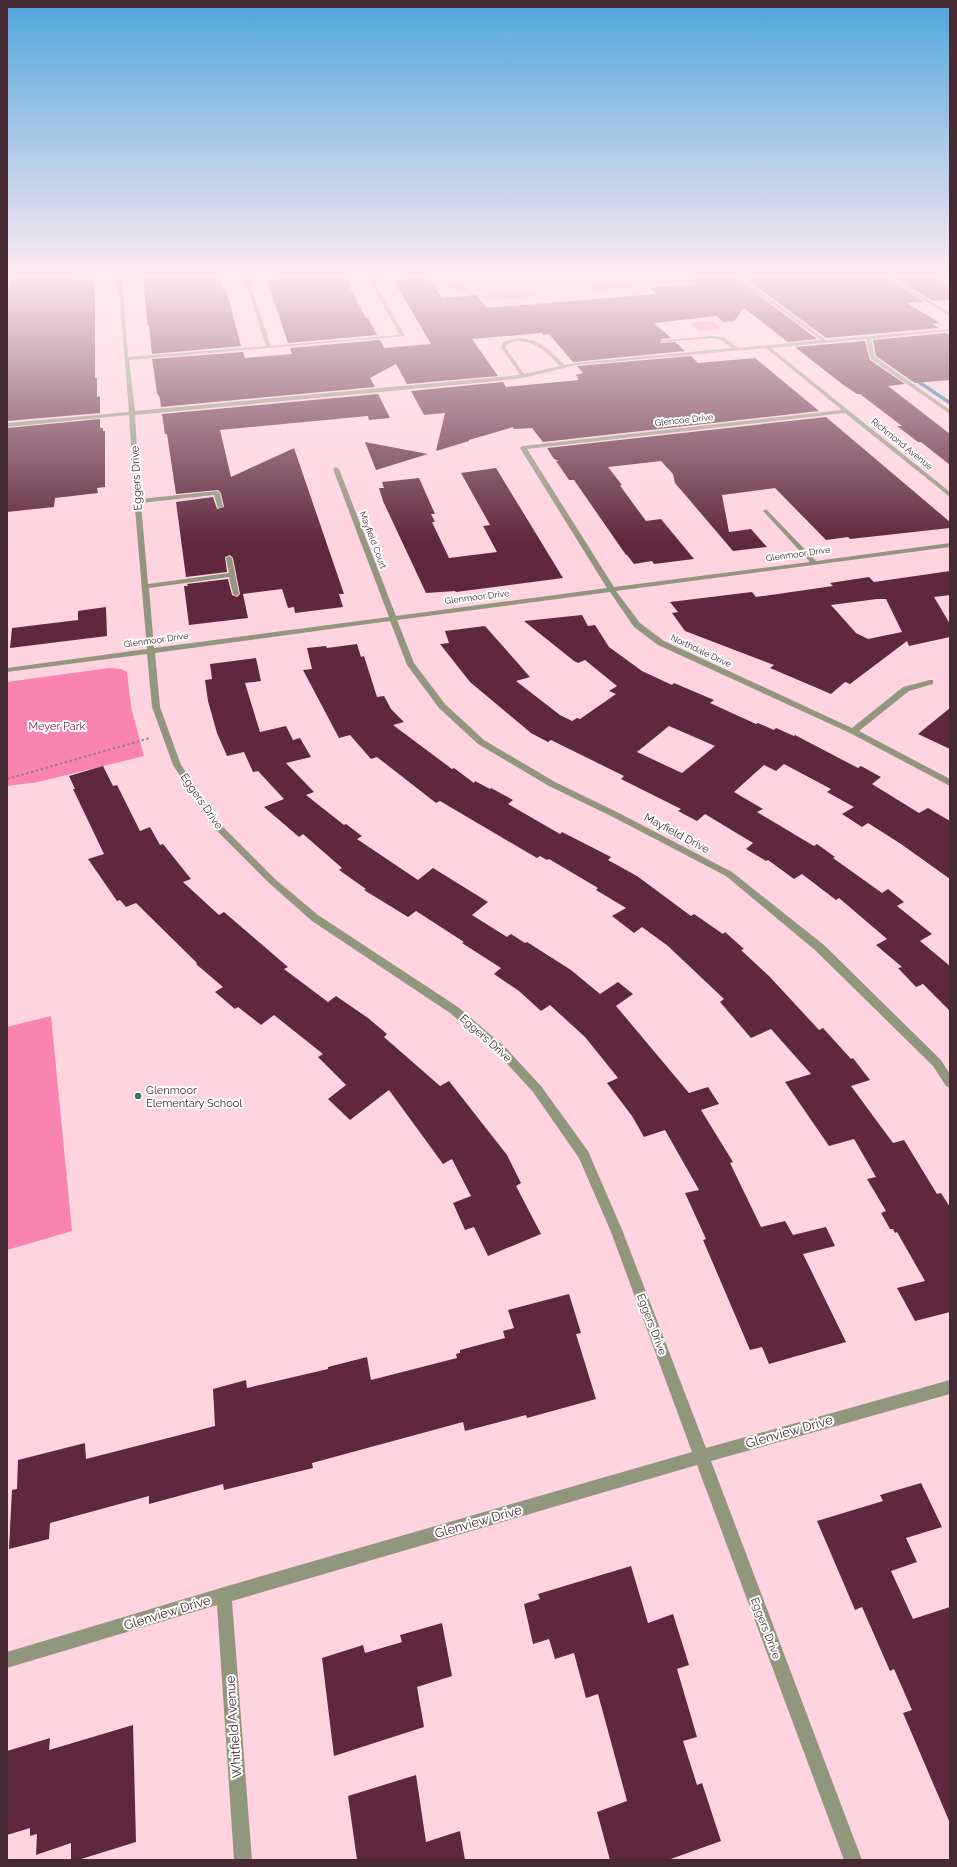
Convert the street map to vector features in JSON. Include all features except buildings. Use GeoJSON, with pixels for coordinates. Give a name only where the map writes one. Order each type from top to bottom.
{"type":"FeatureCollection","features":[{"type":"Feature","properties":{"kind":"street","name":"Eggers Drive"},"geometry":{"type":"LineString","coordinates":[[127,365],[132,413],[138,502],[156,708],[177,765],[218,827],[272,881],[315,918],[454,1010],[502,1051],[537,1089],[584,1155],[617,1232],[853,1860]]}},
{"type":"Feature","properties":{"kind":"street"},"geometry":{"type":"LineString","coordinates":[[516,365],[524,376]]}},
{"type":"Feature","properties":{"kind":"street"},"geometry":{"type":"LineString","coordinates":[[7,425],[524,376],[572,365]]}},
{"type":"Feature","properties":{"kind":"street","name":"Richmond Avenue"},"geometry":{"type":"LineString","coordinates":[[790,365],[950,495]]}},
{"type":"Feature","properties":{"kind":"street"},"geometry":{"type":"LineString","coordinates":[[883,365],[950,412]]}},
{"type":"Feature","properties":{"kind":"street","name":"Glencoe Drive"},"geometry":{"type":"LineString","coordinates":[[523,448],[847,411]]}},
{"type":"Feature","properties":{"kind":"street","name":"Northdale Drive"},"geometry":{"type":"LineString","coordinates":[[523,448],[612,590],[637,625],[661,644],[853,731],[950,783]]}},
{"type":"Feature","properties":{"kind":"street","name":"Mayfield Court"},"geometry":{"type":"LineString","coordinates":[[336,469],[393,618]]}},
{"type":"Feature","properties":{"kind":"street"},"geometry":{"type":"LineString","coordinates":[[138,502],[217,493],[220,507]]}},
{"type":"Feature","properties":{"kind":"street"},"geometry":{"type":"LineString","coordinates":[[766,511],[814,562]]}},
{"type":"Feature","properties":{"kind":"street","name":"Glenmoor Drive"},"geometry":{"type":"LineString","coordinates":[[7,670],[950,545]]}},
{"type":"Feature","properties":{"kind":"street"},"geometry":{"type":"LineString","coordinates":[[228,558],[236,594]]}},
{"type":"Feature","properties":{"kind":"street"},"geometry":{"type":"LineString","coordinates":[[146,586],[232,575]]}},
{"type":"Feature","properties":{"kind":"street","name":"Mayfield Drive"},"geometry":{"type":"LineString","coordinates":[[393,618],[410,663],[442,706],[481,742],[552,784],[616,815],[729,874],[820,948],[937,1063],[950,1083]]}},
{"type":"Feature","properties":{"kind":"street"},"geometry":{"type":"LineString","coordinates":[[853,731],[906,689],[930,682]]}},
{"type":"Feature","properties":{"kind":"street","name":"Glenview Drive"},"geometry":{"type":"LineString","coordinates":[[7,1660],[224,1595],[702,1456],[950,1387]]}},
{"type":"Feature","properties":{"kind":"street","name":"Whitfield Avenue"},"geometry":{"type":"LineString","coordinates":[[224,1595],[243,1860]]}},
{"type":"Feature","properties":{"kind":"path"},"geometry":{"type":"LineString","coordinates":[[7,780],[48,769],[125,744],[166,735]]}},
{"type":"Feature","properties":{"kind":"green space","name":"Meyer Park"},"geometry":{"type":"Polygon","coordinates":[[[109,668],[121,669],[127,672],[131,707],[144,756],[38,782],[7,786],[7,682],[109,668]]]}},
{"type":"Feature","properties":{"kind":"green space"},"geometry":{"type":"Polygon","coordinates":[[[51,1016],[72,1231],[7,1250],[7,1027],[51,1016]]]}},
{"type":"Feature","properties":{"kind":"waterway"},"geometry":{"type":"LineString","coordinates":[[913,378],[950,403]]}},
{"type":"Feature","properties":{"kind":"place","name":"Glenmoor Elementary School"},"geometry":{"type":"Point","coordinates":[138,1096]}}]}
